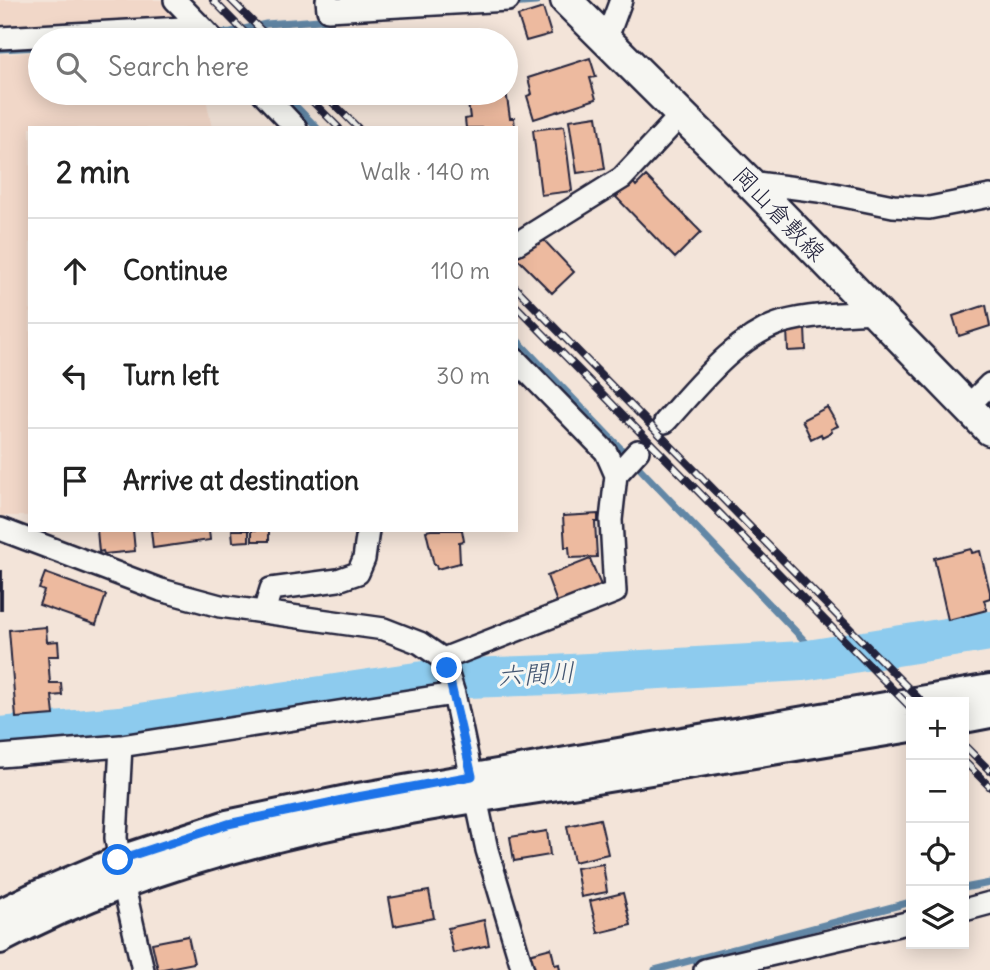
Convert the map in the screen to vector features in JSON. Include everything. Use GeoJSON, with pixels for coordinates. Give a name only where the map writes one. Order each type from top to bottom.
{"type":"FeatureCollection","features":[{"type":"Feature","properties":{"kind":"main road","name":"岡山倉敷線"},"geometry":{"type":"LineString","coordinates":[[566,0],[990,430]]}},
{"type":"Feature","properties":{"kind":"street"},"geometry":{"type":"LineString","coordinates":[[174,0],[202,28]]}},
{"type":"Feature","properties":{"kind":"street"},"geometry":{"type":"LineString","coordinates":[[327,0],[328,10],[508,0]]}},
{"type":"Feature","properties":{"kind":"street"},"geometry":{"type":"LineString","coordinates":[[600,36],[611,27],[621,0]]}},
{"type":"Feature","properties":{"kind":"street"},"geometry":{"type":"LineString","coordinates":[[0,38],[28,37]]}},
{"type":"Feature","properties":{"kind":"street"},"geometry":{"type":"LineString","coordinates":[[274,105],[294,126]]}},
{"type":"Feature","properties":{"kind":"street"},"geometry":{"type":"LineString","coordinates":[[518,243],[622,178],[680,116]]}},
{"type":"Feature","properties":{"kind":"street"},"geometry":{"type":"LineString","coordinates":[[748,182],[819,191],[893,206],[929,208],[990,196]]}},
{"type":"Feature","properties":{"kind":"street"},"geometry":{"type":"LineString","coordinates":[[665,422],[720,363],[752,337],[781,323],[820,315],[874,312]]}},
{"type":"Feature","properties":{"kind":"street"},"geometry":{"type":"LineString","coordinates":[[0,756],[121,746],[449,678],[615,592],[611,520],[629,461],[606,452],[518,362]]}},
{"type":"Feature","properties":{"kind":"street"},"geometry":{"type":"LineString","coordinates":[[967,407],[990,384]]}},
{"type":"Feature","properties":{"kind":"street"},"geometry":{"type":"LineString","coordinates":[[0,530],[161,590],[220,606],[384,629],[420,643],[449,678],[500,896],[523,970]]}},
{"type":"Feature","properties":{"kind":"street"},"geometry":{"type":"LineString","coordinates":[[264,612],[271,589],[338,580],[358,573],[364,559],[368,532]]}},
{"type":"Feature","properties":{"kind":"street"},"geometry":{"type":"LineString","coordinates":[[474,787],[990,688]]}},
{"type":"Feature","properties":{"kind":"street"},"geometry":{"type":"LineString","coordinates":[[969,718],[990,714]]}},
{"type":"Feature","properties":{"kind":"street"},"geometry":{"type":"LineString","coordinates":[[0,940],[121,872],[228,824],[341,800],[739,758],[906,729]]}},
{"type":"Feature","properties":{"kind":"street"},"geometry":{"type":"LineString","coordinates":[[121,746],[116,838],[143,970]]}},
{"type":"Feature","properties":{"kind":"street"},"geometry":{"type":"LineString","coordinates":[[0,913],[41,893],[121,872]]}},
{"type":"Feature","properties":{"kind":"street"},"geometry":{"type":"LineString","coordinates":[[969,909],[990,904]]}},
{"type":"Feature","properties":{"kind":"street"},"geometry":{"type":"LineString","coordinates":[[705,970],[906,923]]}},
{"type":"Feature","properties":{"kind":"shaded area"},"geometry":{"type":"Polygon","coordinates":[[[0,0],[161,0],[182,22],[28,28],[28,30],[0,32],[0,0]]]}},
{"type":"Feature","properties":{"kind":"shaded area"},"geometry":{"type":"Polygon","coordinates":[[[28,53],[28,105],[207,105],[212,126],[28,126],[28,516],[0,516],[0,54],[28,53]]]}},
{"type":"Feature","properties":{"kind":"building"},"geometry":{"type":"Polygon","coordinates":[[[543,8],[551,34],[526,41],[518,16],[543,8]]]}},
{"type":"Feature","properties":{"kind":"building"},"geometry":{"type":"Polygon","coordinates":[[[590,58],[596,77],[590,78],[596,99],[534,119],[527,96],[532,94],[528,78],[590,58]]]}},
{"type":"Feature","properties":{"kind":"building"},"geometry":{"type":"Polygon","coordinates":[[[468,105],[508,105],[510,118],[514,118],[515,126],[466,126],[465,119],[470,118],[468,105]]]}},
{"type":"Feature","properties":{"kind":"building"},"geometry":{"type":"Polygon","coordinates":[[[597,116],[605,169],[577,173],[569,120],[597,116]]]}},
{"type":"Feature","properties":{"kind":"building"},"geometry":{"type":"Polygon","coordinates":[[[564,126],[572,191],[541,195],[533,130],[564,126]]]}},
{"type":"Feature","properties":{"kind":"building"},"geometry":{"type":"Polygon","coordinates":[[[646,176],[701,232],[675,258],[616,197],[632,181],[636,186],[646,176]]]}},
{"type":"Feature","properties":{"kind":"building"},"geometry":{"type":"Polygon","coordinates":[[[541,237],[574,272],[552,293],[518,259],[518,249],[525,243],[529,248],[541,237]]]}},
{"type":"Feature","properties":{"kind":"building"},"geometry":{"type":"Polygon","coordinates":[[[986,305],[990,326],[959,336],[953,316],[986,305]]]}},
{"type":"Feature","properties":{"kind":"building"},"geometry":{"type":"Polygon","coordinates":[[[805,328],[806,350],[788,351],[787,329],[805,328]]]}},
{"type":"Feature","properties":{"kind":"building"},"geometry":{"type":"Polygon","coordinates":[[[827,407],[838,426],[822,437],[821,434],[811,439],[802,420],[827,407]]]}},
{"type":"Feature","properties":{"kind":"building"},"geometry":{"type":"Polygon","coordinates":[[[598,514],[598,522],[595,522],[597,557],[570,558],[569,547],[565,547],[563,516],[598,514]]]}},
{"type":"Feature","properties":{"kind":"building"},"geometry":{"type":"Polygon","coordinates":[[[97,532],[133,532],[135,551],[104,554],[103,551],[99,552],[97,532]]]}},
{"type":"Feature","properties":{"kind":"building"},"geometry":{"type":"Polygon","coordinates":[[[151,532],[209,532],[210,540],[153,548],[151,532]]]}},
{"type":"Feature","properties":{"kind":"building"},"geometry":{"type":"Polygon","coordinates":[[[232,532],[249,532],[249,541],[233,542],[232,532]]]}},
{"type":"Feature","properties":{"kind":"building"},"geometry":{"type":"Polygon","coordinates":[[[252,532],[269,532],[269,541],[252,541],[252,532]]]}},
{"type":"Feature","properties":{"kind":"building"},"geometry":{"type":"Polygon","coordinates":[[[426,532],[462,532],[464,541],[459,542],[460,563],[437,569],[426,532]]]}},
{"type":"Feature","properties":{"kind":"building"},"geometry":{"type":"Polygon","coordinates":[[[971,549],[972,553],[980,551],[990,592],[990,598],[984,600],[987,610],[948,620],[934,558],[971,549]]]}},
{"type":"Feature","properties":{"kind":"building"},"geometry":{"type":"Polygon","coordinates":[[[590,559],[602,588],[558,605],[547,576],[590,559]]]}},
{"type":"Feature","properties":{"kind":"building"},"geometry":{"type":"Polygon","coordinates":[[[2,571],[2,610],[0,610],[2,571]]]}},
{"type":"Feature","properties":{"kind":"building"},"geometry":{"type":"Polygon","coordinates":[[[45,573],[106,595],[96,625],[39,605],[44,591],[39,589],[45,573]]]}},
{"type":"Feature","properties":{"kind":"building"},"geometry":{"type":"Polygon","coordinates":[[[46,627],[47,642],[58,641],[59,656],[48,656],[50,683],[61,683],[62,695],[52,696],[54,715],[16,718],[9,630],[46,627]]]}},
{"type":"Feature","properties":{"kind":"building"},"geometry":{"type":"Polygon","coordinates":[[[600,819],[608,854],[574,862],[567,826],[600,819]]]}},
{"type":"Feature","properties":{"kind":"building"},"geometry":{"type":"Polygon","coordinates":[[[547,831],[550,855],[514,861],[510,837],[547,831]]]}},
{"type":"Feature","properties":{"kind":"building"},"geometry":{"type":"Polygon","coordinates":[[[603,864],[607,892],[581,897],[576,868],[603,864]]]}},
{"type":"Feature","properties":{"kind":"building"},"geometry":{"type":"Polygon","coordinates":[[[429,891],[434,918],[394,926],[389,898],[429,891]]]}},
{"type":"Feature","properties":{"kind":"building"},"geometry":{"type":"Polygon","coordinates":[[[623,893],[631,925],[598,933],[590,901],[623,893]]]}},
{"type":"Feature","properties":{"kind":"building"},"geometry":{"type":"Polygon","coordinates":[[[484,920],[489,945],[453,953],[448,928],[484,920]]]}},
{"type":"Feature","properties":{"kind":"building"},"geometry":{"type":"Polygon","coordinates":[[[188,936],[194,963],[158,970],[152,943],[188,936]]]}},
{"type":"Feature","properties":{"kind":"building"},"geometry":{"type":"Polygon","coordinates":[[[551,948],[555,965],[559,964],[560,970],[529,970],[525,955],[551,948]]]}},
{"type":"Feature","properties":{"kind":"waterway"},"geometry":{"type":"LineString","coordinates":[[509,4],[536,2]]}},
{"type":"Feature","properties":{"kind":"waterway"},"geometry":{"type":"LineString","coordinates":[[248,28],[266,24],[333,19]]}},
{"type":"Feature","properties":{"kind":"waterway"},"geometry":{"type":"LineString","coordinates":[[0,49],[28,48]]}},
{"type":"Feature","properties":{"kind":"waterway"},"geometry":{"type":"LineString","coordinates":[[295,105],[315,126]]}},
{"type":"Feature","properties":{"kind":"waterway"},"geometry":{"type":"LineString","coordinates":[[518,341],[821,658]]}},
{"type":"Feature","properties":{"kind":"waterway","name":"六間川"},"geometry":{"type":"LineString","coordinates":[[0,737],[120,726],[437,679],[802,661],[990,631]]}},
{"type":"Feature","properties":{"kind":"waterway"},"geometry":{"type":"LineString","coordinates":[[969,887],[990,883]]}},
{"type":"Feature","properties":{"kind":"waterway"},"geometry":{"type":"LineString","coordinates":[[655,970],[906,903]]}},
{"type":"Feature","properties":{"kind":"railway"},"geometry":{"type":"LineString","coordinates":[[213,0],[240,28]]}},
{"type":"Feature","properties":{"kind":"railway"},"geometry":{"type":"LineString","coordinates":[[231,0],[259,28]]}},
{"type":"Feature","properties":{"kind":"railway"},"geometry":{"type":"LineString","coordinates":[[316,105],[337,126]]}},
{"type":"Feature","properties":{"kind":"railway"},"geometry":{"type":"LineString","coordinates":[[335,105],[356,126]]}},
{"type":"Feature","properties":{"kind":"railway"},"geometry":{"type":"LineString","coordinates":[[518,290],[917,697]]}},
{"type":"Feature","properties":{"kind":"railway"},"geometry":{"type":"LineString","coordinates":[[518,308],[906,703]]}},
{"type":"Feature","properties":{"kind":"railway"},"geometry":{"type":"LineString","coordinates":[[969,750],[990,771]]}},
{"type":"Feature","properties":{"kind":"railway"},"geometry":{"type":"LineString","coordinates":[[969,766],[990,787]]}},
{"type":"Feature","properties":{"kind":"route"},"geometry":{"type":"LineString","coordinates":[[118,860],[228,824],[308,806],[472,776],[447,668]]}}]}
